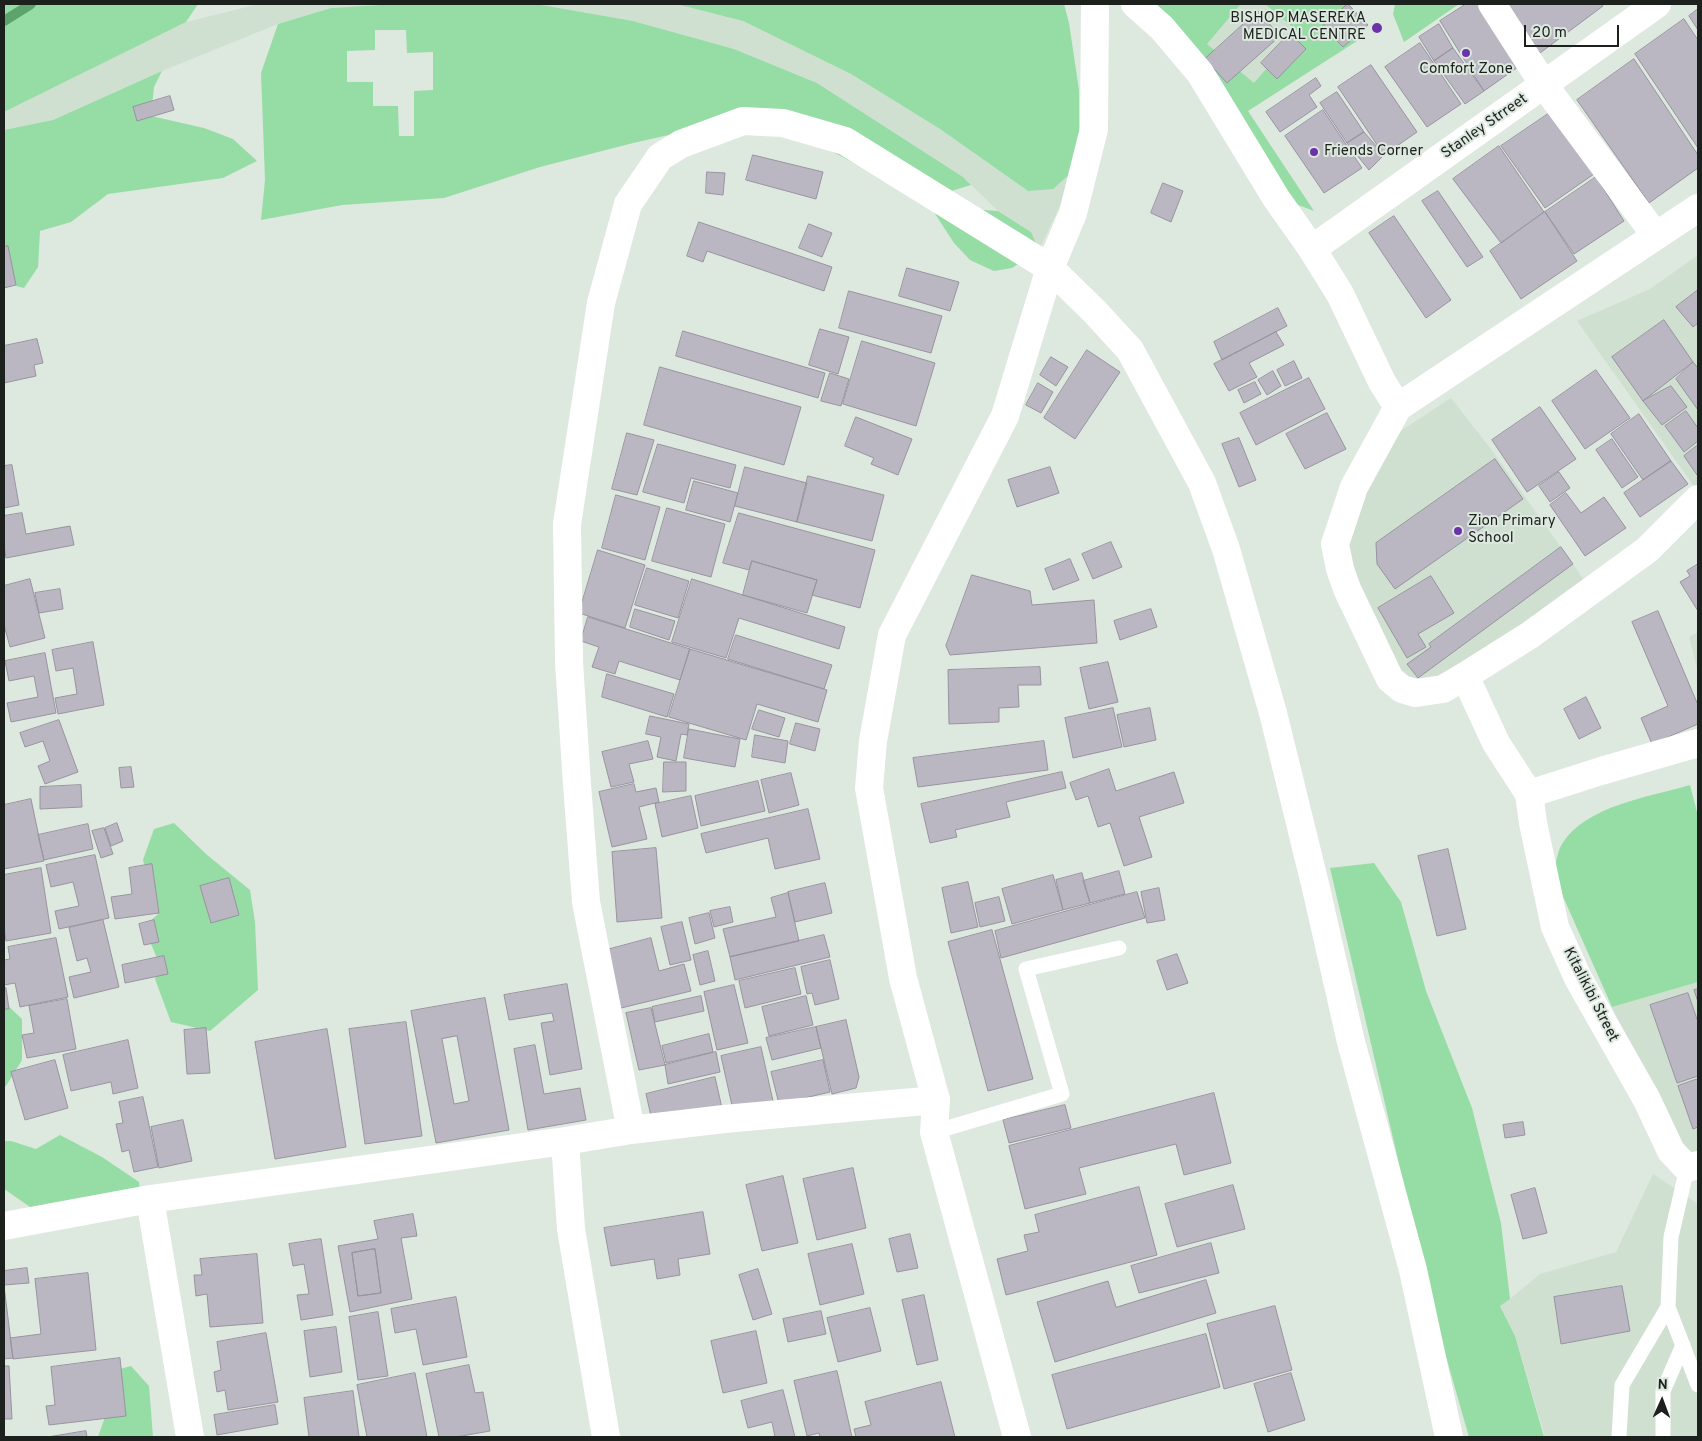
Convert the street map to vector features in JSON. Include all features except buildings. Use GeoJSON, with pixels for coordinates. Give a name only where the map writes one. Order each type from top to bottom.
{"type":"FeatureCollection","features":[{"type":"Feature","properties":{"kind":"street"},"geometry":{"type":"LineString","coordinates":[[1017,1437],[934,1132],[936,1100],[903,978],[868,788],[873,741],[892,635],[1004,416],[1050,268],[1073,213],[1094,129],[1095,4]]}},
{"type":"Feature","properties":{"kind":"street"},"geometry":{"type":"LineString","coordinates":[[1135,4],[1162,28],[1200,73],[1276,198],[1312,249],[1340,294],[1382,382],[1398,407]]}},
{"type":"Feature","properties":{"kind":"street"},"geometry":{"type":"LineString","coordinates":[[1492,4],[1544,85],[1656,236]]}},
{"type":"Feature","properties":{"kind":"street","name":"Stanley Strreet"},"geometry":{"type":"LineString","coordinates":[[1312,249],[1657,4]]}},
{"type":"Feature","properties":{"kind":"street"},"geometry":{"type":"LineString","coordinates":[[631,1130],[586,902],[569,662],[567,524],[601,303],[628,204],[660,157],[681,144],[743,121],[783,123],[845,141],[1050,268],[1130,350],[1202,482],[1226,550],[1273,713],[1351,1042],[1413,1270],[1449,1437]]}},
{"type":"Feature","properties":{"kind":"street"},"geometry":{"type":"LineString","coordinates":[[1698,208],[1398,407],[1354,487],[1335,544],[1340,569],[1347,589],[1390,680],[1402,689],[1416,693],[1443,689],[1530,635],[1647,550],[1698,499]]}},
{"type":"Feature","properties":{"kind":"street"},"geometry":{"type":"LineString","coordinates":[[1465,676],[1496,743],[1529,794],[1698,743]]}},
{"type":"Feature","properties":{"kind":"street","name":"Kitalikibi Street"},"geometry":{"type":"LineString","coordinates":[[1529,794],[1533,823],[1555,926],[1578,978],[1646,1100],[1671,1151],[1693,1166]]}},
{"type":"Feature","properties":{"kind":"street"},"geometry":{"type":"LineString","coordinates":[[4,1226],[150,1199],[565,1141],[631,1130],[936,1100]]}},
{"type":"Feature","properties":{"kind":"street"},"geometry":{"type":"LineString","coordinates":[[565,1141],[571,1229],[606,1437]]}},
{"type":"Feature","properties":{"kind":"street"},"geometry":{"type":"LineString","coordinates":[[150,1199],[190,1437]]}},
{"type":"Feature","properties":{"kind":"lane"},"geometry":{"type":"LineString","coordinates":[[934,1132],[1062,1094],[1026,969],[1118,948]]}},
{"type":"Feature","properties":{"kind":"lane"},"geometry":{"type":"LineString","coordinates":[[1693,1166],[1671,1237],[1668,1306],[1698,1385]]}},
{"type":"Feature","properties":{"kind":"lane"},"geometry":{"type":"LineString","coordinates":[[1619,1437],[1622,1385],[1668,1306]]}},
{"type":"Feature","properties":{"kind":"lane"},"geometry":{"type":"LineString","coordinates":[[1664,1437],[1663,1391],[1683,1345]]}},
{"type":"Feature","properties":{"kind":"shaded area"},"geometry":{"type":"Polygon","coordinates":[[[259,4],[397,4],[331,8],[278,24],[162,71],[53,120],[4,130],[4,112],[186,22],[259,4]]]}},
{"type":"Feature","properties":{"kind":"shaded area"},"geometry":{"type":"Polygon","coordinates":[[[536,4],[676,4],[743,21],[851,74],[940,129],[1028,191],[1079,166],[1039,250],[1031,232],[998,211],[963,177],[817,83],[734,49],[633,21],[536,4]]]}},
{"type":"Feature","properties":{"kind":"shaded area"},"geometry":{"type":"Polygon","coordinates":[[[1241,4],[1265,4],[1298,32],[1254,84],[1207,44],[1241,4]]]}},
{"type":"Feature","properties":{"kind":"shaded area"},"geometry":{"type":"Polygon","coordinates":[[[1698,255],[1698,492],[1577,321],[1650,289],[1698,255]]]}},
{"type":"Feature","properties":{"kind":"shaded area"},"geometry":{"type":"Polygon","coordinates":[[[1451,398],[1491,449],[1587,584],[1434,696],[1398,689],[1346,549],[1348,525],[1390,438],[1451,398]]]}},
{"type":"Feature","properties":{"kind":"shaded area"},"geometry":{"type":"Polygon","coordinates":[[[1698,632],[1698,672],[1689,637],[1698,632]]]}},
{"type":"Feature","properties":{"kind":"shaded area"},"geometry":{"type":"Polygon","coordinates":[[[1698,982],[1698,1167],[1675,1153],[1612,1007],[1698,982]]]}},
{"type":"Feature","properties":{"kind":"shaded area"},"geometry":{"type":"Polygon","coordinates":[[[1653,1174],[1698,1204],[1698,1437],[1545,1437],[1515,1336],[1500,1305],[1540,1274],[1616,1252],[1653,1174]]]}},
{"type":"Feature","properties":{"kind":"green space"},"geometry":{"type":"Polygon","coordinates":[[[4,4],[198,4],[186,22],[4,112],[4,4]]]}},
{"type":"Feature","properties":{"kind":"green space"},"geometry":{"type":"Polygon","coordinates":[[[397,4],[536,4],[633,21],[734,49],[817,83],[963,177],[971,185],[935,196],[875,174],[812,141],[753,116],[633,143],[540,167],[444,198],[342,205],[261,220],[265,180],[261,73],[278,24],[331,8],[397,4]],[[375,30],[375,50],[347,51],[347,82],[373,82],[373,106],[398,106],[399,136],[414,136],[414,91],[433,90],[433,52],[407,53],[406,30],[375,30]]]}},
{"type":"Feature","properties":{"kind":"green space"},"geometry":{"type":"Polygon","coordinates":[[[676,4],[1064,4],[1069,23],[1079,90],[1079,166],[1053,189],[1028,191],[940,129],[851,74],[743,21],[676,4]]]}},
{"type":"Feature","properties":{"kind":"green space"},"geometry":{"type":"Polygon","coordinates":[[[1126,4],[1241,4],[1207,44],[1254,83],[1298,32],[1265,4],[1348,4],[1352,11],[1357,41],[1248,111],[1314,211],[1288,201],[1126,4]]]}},
{"type":"Feature","properties":{"kind":"green space"},"geometry":{"type":"Polygon","coordinates":[[[1395,4],[1459,4],[1404,42],[1393,14],[1395,4]]]}},
{"type":"Feature","properties":{"kind":"green space"},"geometry":{"type":"Polygon","coordinates":[[[162,71],[154,87],[151,116],[204,128],[233,139],[257,161],[223,178],[108,194],[71,222],[40,231],[38,267],[24,288],[16,286],[4,263],[4,130],[53,120],[162,71]]]}},
{"type":"Feature","properties":{"kind":"green space"},"geometry":{"type":"Polygon","coordinates":[[[930,206],[998,211],[1031,232],[1039,250],[1012,268],[994,271],[970,260],[954,243],[930,206]]]}},
{"type":"Feature","properties":{"kind":"green space"},"geometry":{"type":"Polygon","coordinates":[[[1690,785],[1698,816],[1698,982],[1612,1007],[1553,874],[1559,851],[1572,831],[1586,820],[1619,805],[1690,785]]]}},
{"type":"Feature","properties":{"kind":"green space"},"geometry":{"type":"Polygon","coordinates":[[[174,823],[206,854],[250,890],[255,922],[258,990],[210,1031],[171,1022],[155,979],[159,963],[144,927],[158,914],[143,860],[154,829],[174,823]]]}},
{"type":"Feature","properties":{"kind":"green space"},"geometry":{"type":"Polygon","coordinates":[[[1374,863],[1401,902],[1426,991],[1472,1108],[1501,1223],[1510,1299],[1500,1306],[1515,1336],[1544,1437],[1469,1437],[1435,1318],[1330,868],[1374,863]]]}},
{"type":"Feature","properties":{"kind":"green space"},"geometry":{"type":"Polygon","coordinates":[[[4,1002],[22,1019],[22,1060],[6,1086],[4,1086],[4,1002]]]}},
{"type":"Feature","properties":{"kind":"green space"},"geometry":{"type":"Polygon","coordinates":[[[60,1135],[102,1157],[139,1182],[141,1204],[36,1211],[4,1189],[4,1141],[11,1141],[36,1149],[60,1135]]]}},
{"type":"Feature","properties":{"kind":"green space"},"geometry":{"type":"Polygon","coordinates":[[[131,1366],[149,1386],[153,1437],[98,1437],[106,1414],[102,1374],[131,1366]]]}},
{"type":"Feature","properties":{"kind":"waterway"},"geometry":{"type":"LineString","coordinates":[[4,21],[31,4]]}},
{"type":"Feature","properties":{"kind":"place","name":"BISHOP MASEREKA MEDICAL CENTRE"},"geometry":{"type":"Point","coordinates":[1377,28]}},
{"type":"Feature","properties":{"kind":"place","name":"Comfort Zone"},"geometry":{"type":"Point","coordinates":[1466,53]}},
{"type":"Feature","properties":{"kind":"place","name":"Friends Corner"},"geometry":{"type":"Point","coordinates":[1314,152]}},
{"type":"Feature","properties":{"kind":"place","name":"Zion Primary School"},"geometry":{"type":"Point","coordinates":[1458,531]}}]}
